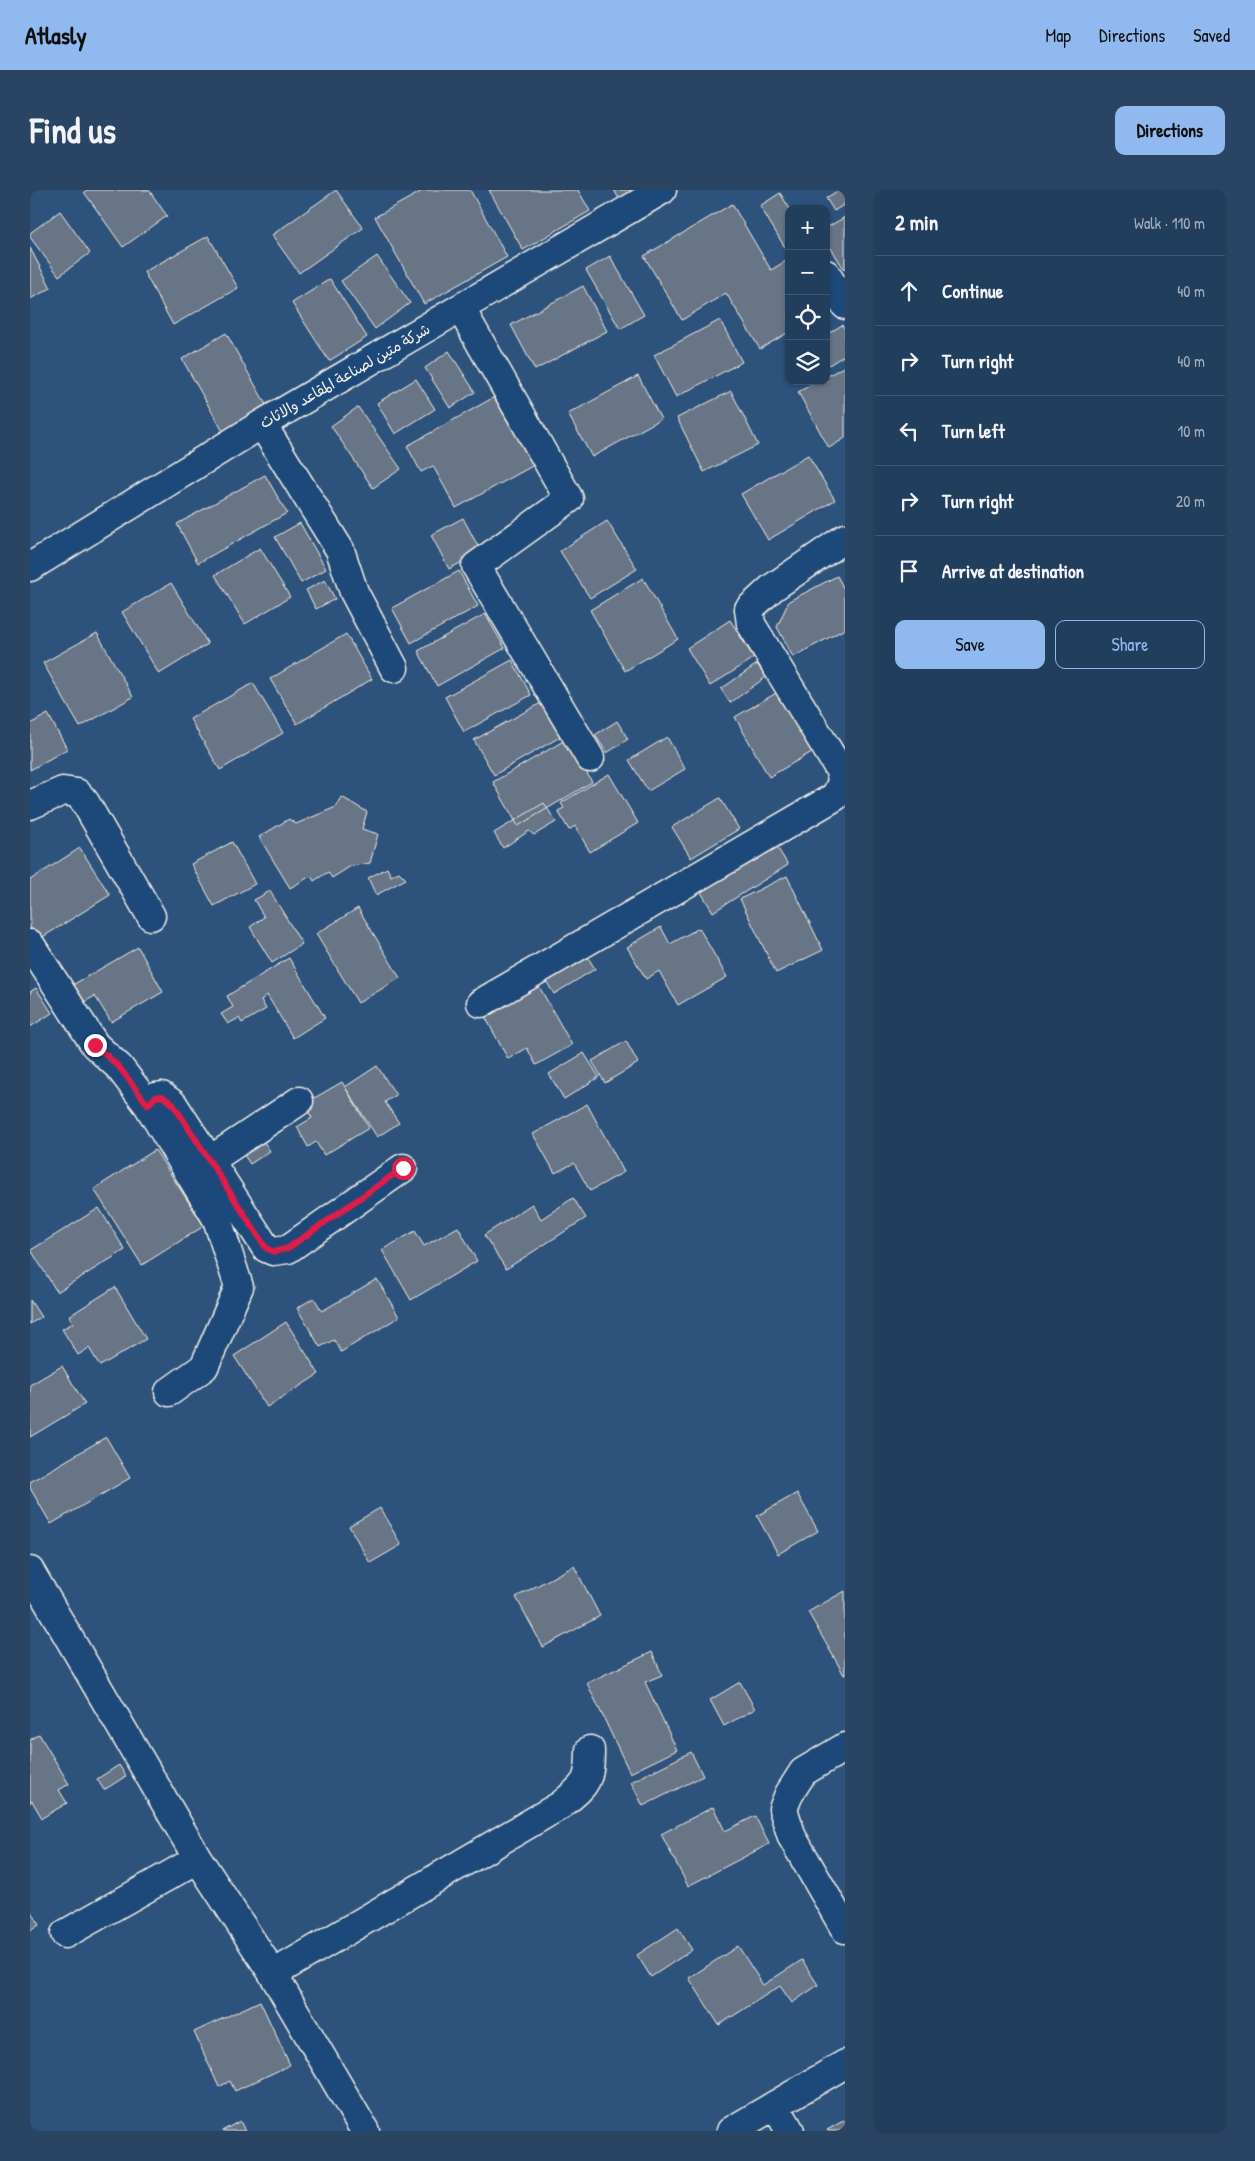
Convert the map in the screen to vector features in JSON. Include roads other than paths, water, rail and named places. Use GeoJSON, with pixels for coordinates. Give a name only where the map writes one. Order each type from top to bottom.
{"type":"FeatureCollection","features":[{"type":"Feature","properties":{"kind":"street","name":"شركة متين لصناعة المقاعد والاثاث"},"geometry":{"type":"LineString","coordinates":[[30,567],[262,424],[662,190]]}},
{"type":"Feature","properties":{"kind":"street"},"geometry":{"type":"LineString","coordinates":[[830,281],[845,305]]}},
{"type":"Feature","properties":{"kind":"street"},"geometry":{"type":"LineString","coordinates":[[461,309],[569,499],[476,566],[590,758]]}},
{"type":"Feature","properties":{"kind":"street"},"geometry":{"type":"LineString","coordinates":[[262,424],[340,550],[354,592],[394,668]]}},
{"type":"Feature","properties":{"kind":"street"},"geometry":{"type":"LineString","coordinates":[[481,1002],[836,796],[843,778],[838,767],[751,624],[749,609],[772,588],[845,538]]}},
{"type":"Feature","properties":{"kind":"street"},"geometry":{"type":"LineString","coordinates":[[30,805],[63,790],[76,793],[85,802],[151,916]]}},
{"type":"Feature","properties":{"kind":"street"},"geometry":{"type":"LineString","coordinates":[[30,944],[95,1045],[119,1067],[148,1105],[218,1219],[239,1287],[204,1367],[169,1392]]}},
{"type":"Feature","properties":{"kind":"street"},"geometry":{"type":"LineString","coordinates":[[148,1105],[155,1097],[162,1096],[173,1104],[266,1248],[274,1252],[288,1248],[403,1168]]}},
{"type":"Feature","properties":{"kind":"street"},"geometry":{"type":"LineString","coordinates":[[210,1162],[299,1101]]}},
{"type":"Feature","properties":{"kind":"street"},"geometry":{"type":"LineString","coordinates":[[31,1576],[198,1859],[273,1974],[365,2131]]}},
{"type":"Feature","properties":{"kind":"street"},"geometry":{"type":"LineString","coordinates":[[845,1747],[804,1772],[789,1794],[783,1809],[792,1837],[845,1929]]}},
{"type":"Feature","properties":{"kind":"street"},"geometry":{"type":"LineString","coordinates":[[273,1974],[561,1804],[584,1786],[590,1768],[590,1750]]}},
{"type":"Feature","properties":{"kind":"street"},"geometry":{"type":"LineString","coordinates":[[65,1934],[198,1859]]}},
{"type":"Feature","properties":{"kind":"street"},"geometry":{"type":"LineString","coordinates":[[731,2131],[845,2064]]}},
{"type":"Feature","properties":{"kind":"street"},"geometry":{"type":"LineString","coordinates":[[776,2105],[790,2131]]}}]}
